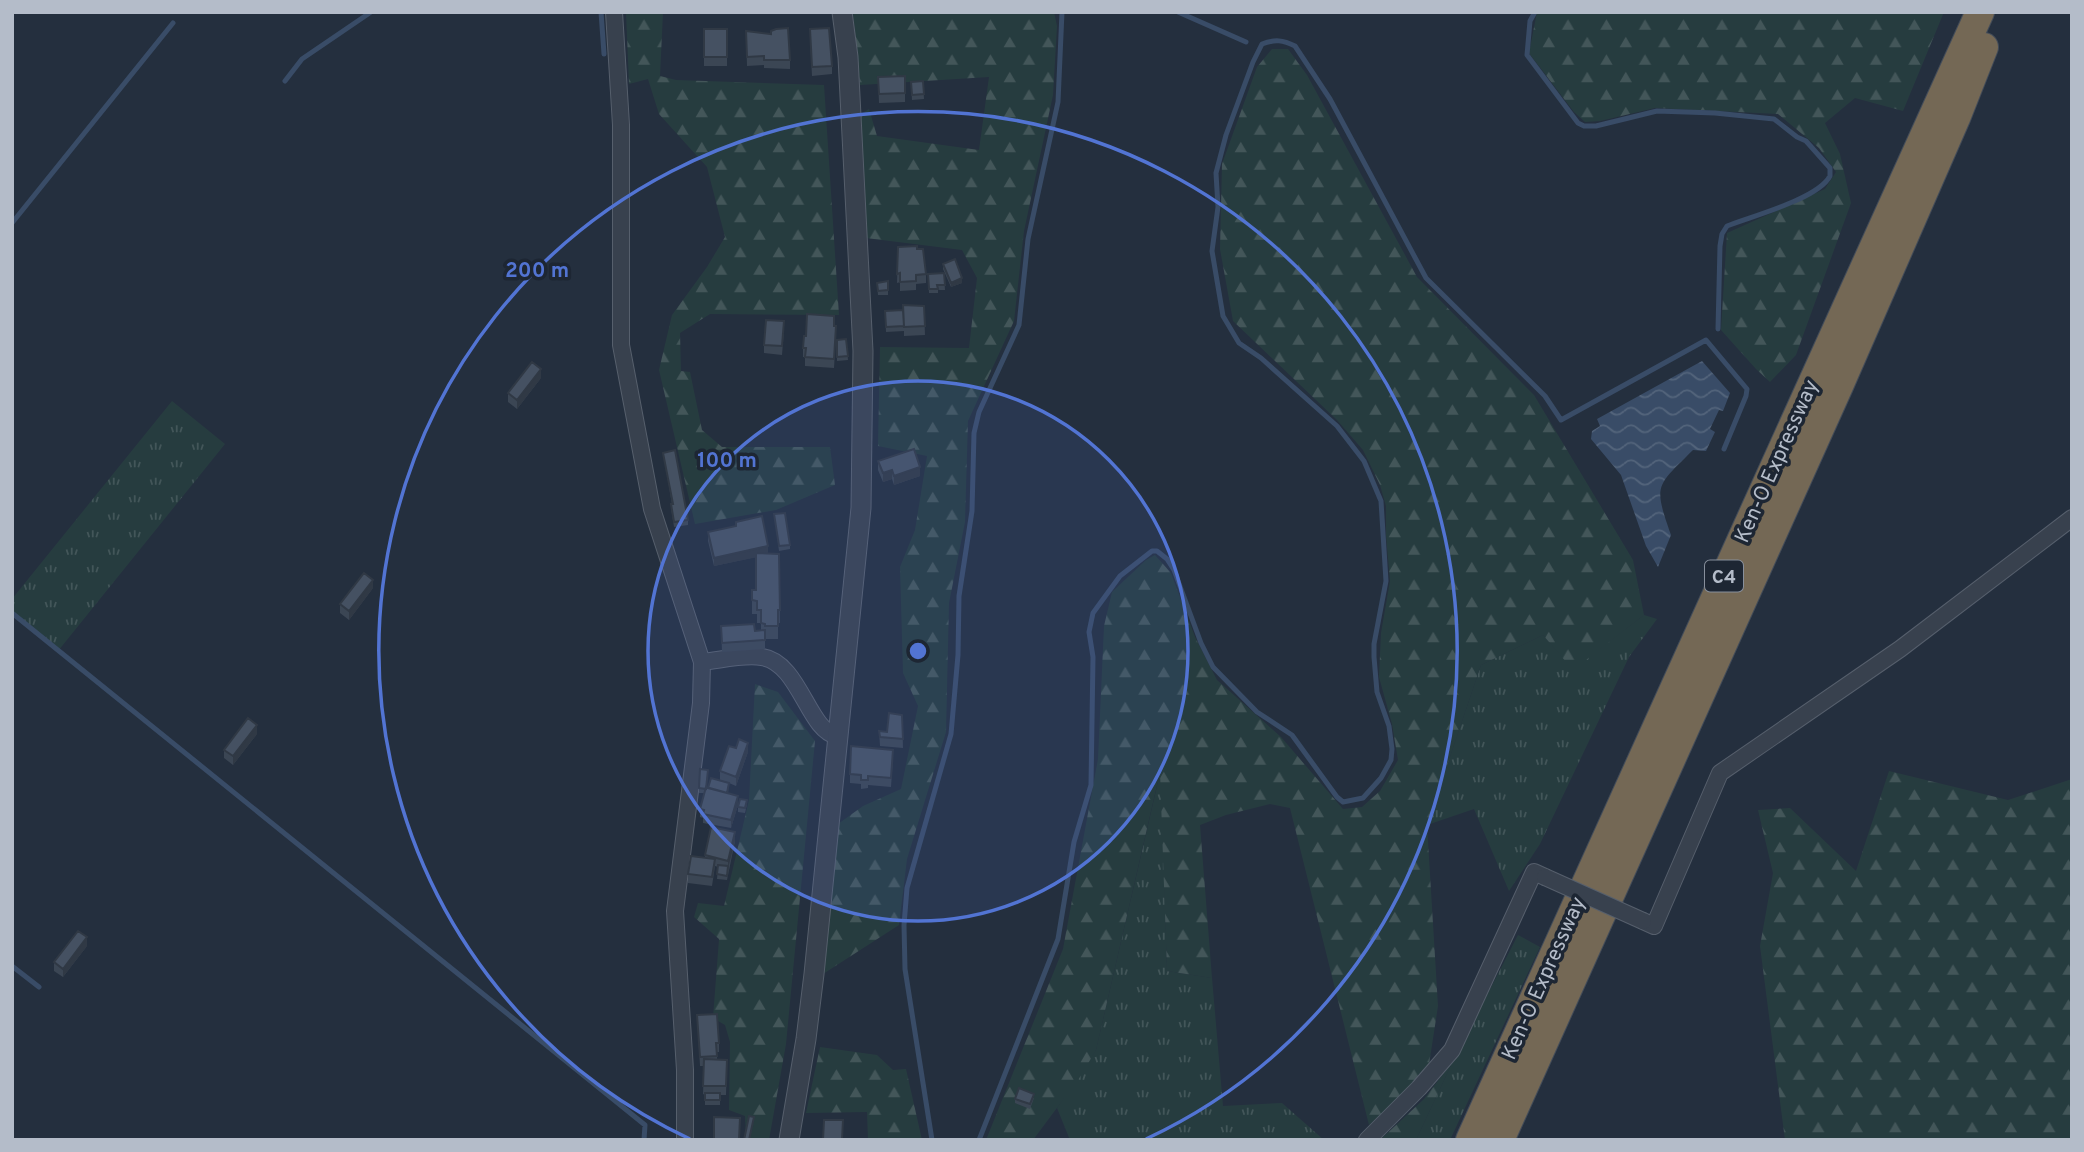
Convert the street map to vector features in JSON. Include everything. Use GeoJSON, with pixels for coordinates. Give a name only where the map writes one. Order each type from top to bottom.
{"type":"FeatureCollection","features":[{"type":"Feature","properties":{"kind":"highway","name":"Ken-O Expressway"},"geometry":{"type":"LineString","coordinates":[[1470,1140],[1980,12]]}},
{"type":"Feature","properties":{"kind":"highway","name":"Ken-O Expressway"},"geometry":{"type":"LineString","coordinates":[[1500,1140],[1839,386],[1956,118],[1997,12]]}},
{"type":"Feature","properties":{"kind":"street"},"geometry":{"type":"LineString","coordinates":[[614,12],[621,125],[621,345],[652,509],[702,662],[698,727],[676,911],[685,1070],[685,1140]]}},
{"type":"Feature","properties":{"kind":"street"},"geometry":{"type":"LineString","coordinates":[[789,1140],[808,1026],[861,508],[863,351],[848,57],[842,12]]}},
{"type":"Feature","properties":{"kind":"street"},"geometry":{"type":"LineString","coordinates":[[1367,1140],[1419,1088],[1452,1050],[1534,872],[1654,926],[1720,773],[1900,649],[2072,519]]}},
{"type":"Feature","properties":{"kind":"street"},"geometry":{"type":"LineString","coordinates":[[702,662],[765,657],[779,665],[799,689],[826,732],[837,736]]}},
{"type":"Feature","properties":{"kind":"green space"},"geometry":{"type":"Polygon","coordinates":[[[626,12],[663,12],[660,76],[676,80],[824,85],[839,315],[710,314],[680,333],[681,371],[690,372],[702,430],[722,447],[830,447],[835,485],[776,510],[695,524],[659,370],[672,315],[725,237],[707,167],[659,114],[648,79],[629,84],[626,12]]]}},
{"type":"Feature","properties":{"kind":"green space"},"geometry":{"type":"Polygon","coordinates":[[[853,12],[1054,12],[1057,26],[1053,95],[1024,231],[1014,321],[968,421],[965,522],[949,603],[946,732],[907,859],[899,925],[823,974],[838,824],[863,806],[901,789],[918,706],[903,673],[900,567],[915,530],[927,456],[878,446],[880,347],[969,348],[977,278],[962,250],[866,238],[859,115],[869,109],[877,136],[979,150],[989,77],[860,85],[853,12]]]}},
{"type":"Feature","properties":{"kind":"green space"},"geometry":{"type":"Polygon","coordinates":[[[1537,12],[1944,12],[1903,111],[1855,98],[1825,123],[1840,154],[1851,203],[1796,355],[1770,382],[1721,330],[1727,233],[1825,189],[1836,172],[1819,148],[1778,114],[1655,108],[1585,122],[1574,112],[1529,53],[1537,12]]]}},
{"type":"Feature","properties":{"kind":"green space"},"geometry":{"type":"Polygon","coordinates":[[[1272,49],[1288,49],[1307,75],[1417,277],[1534,395],[1633,560],[1644,615],[1573,670],[1543,635],[1481,665],[1427,825],[1438,1006],[1428,1071],[1369,1125],[1290,808],[1270,804],[1226,815],[1200,825],[1212,978],[1167,971],[1160,772],[1096,1050],[1080,1077],[1033,1140],[986,1140],[1063,949],[1098,759],[1104,626],[1112,592],[1146,560],[1155,555],[1171,573],[1195,637],[1217,680],[1281,737],[1343,809],[1362,807],[1380,791],[1398,760],[1392,724],[1379,677],[1381,633],[1390,581],[1386,506],[1380,485],[1363,450],[1337,420],[1233,321],[1220,249],[1222,164],[1257,67],[1272,49]]]}},
{"type":"Feature","properties":{"kind":"green space"},"geometry":{"type":"Polygon","coordinates":[[[172,401],[225,444],[58,651],[12,613],[12,599],[172,401]]]}},
{"type":"Feature","properties":{"kind":"green space"},"geometry":{"type":"Polygon","coordinates":[[[1644,615],[1657,619],[1629,657],[1540,844],[1509,891],[1474,809],[1427,825],[1481,665],[1543,635],[1573,669],[1644,615]]]}},
{"type":"Feature","properties":{"kind":"green space"},"geometry":{"type":"Polygon","coordinates":[[[755,684],[778,692],[815,741],[786,1044],[769,1140],[746,1140],[745,1116],[729,1110],[730,1042],[725,1025],[713,1018],[719,939],[694,917],[698,903],[724,906],[749,800],[755,684]]]}},
{"type":"Feature","properties":{"kind":"green space"},"geometry":{"type":"Polygon","coordinates":[[[1161,769],[1167,971],[1212,978],[1223,1106],[1282,1103],[1324,1140],[1070,1140],[1057,1108],[1096,1050],[1161,769]]]}},
{"type":"Feature","properties":{"kind":"green space"},"geometry":{"type":"Polygon","coordinates":[[[1889,771],[2008,800],[2072,779],[2072,1140],[1785,1140],[1760,946],[1773,873],[1758,810],[1790,808],[1856,871],[1889,771]]]}},
{"type":"Feature","properties":{"kind":"green space"},"geometry":{"type":"Polygon","coordinates":[[[1518,935],[1540,947],[1450,1140],[1416,1140],[1453,1061],[1518,935]]]}},
{"type":"Feature","properties":{"kind":"green space"},"geometry":{"type":"Polygon","coordinates":[[[820,1047],[877,1055],[893,1070],[906,1069],[922,1140],[868,1140],[867,1112],[806,1113],[820,1047]]]}},
{"type":"Feature","properties":{"kind":"green space"},"geometry":{"type":"Polygon","coordinates":[[[1453,1061],[1416,1140],[1380,1140],[1424,1099],[1453,1061]]]}},
{"type":"Feature","properties":{"kind":"water"},"geometry":{"type":"Polygon","coordinates":[[[1702,361],[1730,393],[1723,411],[1719,410],[1710,429],[1715,432],[1706,451],[1693,450],[1671,472],[1661,487],[1662,505],[1671,535],[1658,567],[1646,546],[1621,475],[1591,439],[1592,431],[1600,426],[1597,419],[1702,361]]]}},
{"type":"Feature","properties":{"kind":"building"},"geometry":{"type":"Polygon","coordinates":[[[788,28],[790,60],[764,60],[764,56],[747,57],[746,31],[771,34],[771,31],[776,29],[788,28]]]}},
{"type":"Feature","properties":{"kind":"building"},"geometry":{"type":"Polygon","coordinates":[[[829,28],[832,66],[812,67],[810,29],[829,28]]]}},
{"type":"Feature","properties":{"kind":"building"},"geometry":{"type":"Polygon","coordinates":[[[704,29],[727,29],[727,57],[704,57],[704,29]]]}},
{"type":"Feature","properties":{"kind":"building"},"geometry":{"type":"Polygon","coordinates":[[[905,76],[905,93],[879,94],[878,77],[905,76]]]}},
{"type":"Feature","properties":{"kind":"building"},"geometry":{"type":"Polygon","coordinates":[[[923,81],[924,94],[912,95],[911,82],[923,81]]]}},
{"type":"Feature","properties":{"kind":"building"},"geometry":{"type":"Polygon","coordinates":[[[917,246],[917,249],[923,249],[926,274],[916,275],[916,281],[900,282],[900,273],[897,274],[898,247],[917,246]]]}},
{"type":"Feature","properties":{"kind":"building"},"geometry":{"type":"Polygon","coordinates":[[[955,259],[962,278],[951,283],[943,264],[955,259]]]}},
{"type":"Feature","properties":{"kind":"building"},"geometry":{"type":"Polygon","coordinates":[[[944,273],[945,285],[937,285],[938,289],[929,289],[928,274],[944,273]]]}},
{"type":"Feature","properties":{"kind":"building"},"geometry":{"type":"Polygon","coordinates":[[[888,281],[888,290],[878,291],[877,283],[888,281]]]}},
{"type":"Feature","properties":{"kind":"building"},"geometry":{"type":"Polygon","coordinates":[[[903,305],[924,306],[925,326],[904,327],[903,305]]]}},
{"type":"Feature","properties":{"kind":"building"},"geometry":{"type":"Polygon","coordinates":[[[903,310],[904,326],[886,327],[885,311],[903,310]]]}},
{"type":"Feature","properties":{"kind":"building"},"geometry":{"type":"Polygon","coordinates":[[[807,314],[834,316],[834,359],[805,357],[806,348],[803,348],[807,314]]]}},
{"type":"Feature","properties":{"kind":"building"},"geometry":{"type":"Polygon","coordinates":[[[766,320],[784,321],[782,346],[764,345],[766,320]]]}},
{"type":"Feature","properties":{"kind":"building"},"geometry":{"type":"Polygon","coordinates":[[[846,339],[848,356],[837,357],[837,340],[846,339]]]}},
{"type":"Feature","properties":{"kind":"building"},"geometry":{"type":"Polygon","coordinates":[[[532,362],[541,369],[517,400],[508,393],[532,362]]]}},
{"type":"Feature","properties":{"kind":"building"},"geometry":{"type":"Polygon","coordinates":[[[914,449],[920,467],[894,476],[892,470],[883,473],[878,461],[914,449]]]}},
{"type":"Feature","properties":{"kind":"building"},"geometry":{"type":"Polygon","coordinates":[[[675,450],[688,520],[674,522],[663,453],[675,450]]]}},
{"type":"Feature","properties":{"kind":"building"},"geometry":{"type":"Polygon","coordinates":[[[785,513],[790,545],[779,546],[774,514],[785,513]]]}},
{"type":"Feature","properties":{"kind":"building"},"geometry":{"type":"Polygon","coordinates":[[[762,516],[768,546],[714,558],[708,532],[736,526],[736,522],[762,516]]]}},
{"type":"Feature","properties":{"kind":"building"},"geometry":{"type":"Polygon","coordinates":[[[756,553],[779,554],[778,626],[765,626],[761,623],[761,610],[757,610],[757,601],[752,600],[752,590],[756,590],[756,553]]]}},
{"type":"Feature","properties":{"kind":"building"},"geometry":{"type":"Polygon","coordinates":[[[364,573],[373,580],[349,611],[340,604],[364,573]]]}},
{"type":"Feature","properties":{"kind":"building"},"geometry":{"type":"Polygon","coordinates":[[[754,624],[755,631],[765,630],[765,640],[722,643],[721,626],[754,624]]]}},
{"type":"Feature","properties":{"kind":"building"},"geometry":{"type":"Polygon","coordinates":[[[889,713],[902,715],[903,739],[880,737],[879,731],[887,732],[889,713]]]}},
{"type":"Feature","properties":{"kind":"building"},"geometry":{"type":"Polygon","coordinates":[[[248,718],[257,725],[233,756],[224,750],[248,718]]]}},
{"type":"Feature","properties":{"kind":"building"},"geometry":{"type":"Polygon","coordinates":[[[739,739],[748,743],[736,777],[720,771],[729,746],[736,748],[739,739]]]}},
{"type":"Feature","properties":{"kind":"building"},"geometry":{"type":"Polygon","coordinates":[[[851,746],[893,750],[891,778],[868,776],[868,780],[861,780],[861,775],[850,774],[851,746]]]}},
{"type":"Feature","properties":{"kind":"building"},"geometry":{"type":"Polygon","coordinates":[[[700,769],[708,770],[706,789],[699,788],[700,769]]]}},
{"type":"Feature","properties":{"kind":"building"},"geometry":{"type":"Polygon","coordinates":[[[711,778],[729,783],[727,793],[708,788],[711,778]]]}},
{"type":"Feature","properties":{"kind":"building"},"geometry":{"type":"Polygon","coordinates":[[[706,787],[738,796],[731,820],[703,814],[704,810],[700,809],[706,787]]]}},
{"type":"Feature","properties":{"kind":"building"},"geometry":{"type":"Polygon","coordinates":[[[740,799],[747,800],[745,808],[738,807],[740,799]]]}},
{"type":"Feature","properties":{"kind":"building"},"geometry":{"type":"Polygon","coordinates":[[[711,827],[735,832],[728,861],[705,855],[711,827]]]}},
{"type":"Feature","properties":{"kind":"building"},"geometry":{"type":"Polygon","coordinates":[[[691,856],[715,859],[712,877],[688,874],[691,856]]]}},
{"type":"Feature","properties":{"kind":"building"},"geometry":{"type":"Polygon","coordinates":[[[718,865],[728,866],[727,876],[717,874],[718,865]]]}},
{"type":"Feature","properties":{"kind":"building"},"geometry":{"type":"Polygon","coordinates":[[[78,931],[87,937],[63,969],[54,962],[78,931]]]}},
{"type":"Feature","properties":{"kind":"building"},"geometry":{"type":"Polygon","coordinates":[[[717,1014],[717,1056],[700,1057],[697,1015],[717,1014]]]}},
{"type":"Feature","properties":{"kind":"building"},"geometry":{"type":"Polygon","coordinates":[[[704,1059],[727,1060],[726,1086],[703,1086],[704,1059]]]}},
{"type":"Feature","properties":{"kind":"building"},"geometry":{"type":"Polygon","coordinates":[[[1019,1088],[1034,1094],[1030,1104],[1015,1099],[1019,1088]]]}},
{"type":"Feature","properties":{"kind":"building"},"geometry":{"type":"Polygon","coordinates":[[[705,1093],[720,1093],[720,1100],[705,1100],[705,1093]]]}},
{"type":"Feature","properties":{"kind":"building"},"geometry":{"type":"Polygon","coordinates":[[[749,1116],[754,1117],[749,1140],[744,1140],[749,1116]]]}},
{"type":"Feature","properties":{"kind":"building"},"geometry":{"type":"Polygon","coordinates":[[[714,1117],[740,1118],[739,1140],[714,1140],[714,1117]]]}},
{"type":"Feature","properties":{"kind":"building"},"geometry":{"type":"Polygon","coordinates":[[[824,1120],[843,1120],[842,1140],[823,1140],[824,1120]]]}},
{"type":"Feature","properties":{"kind":"waterway"},"geometry":{"type":"LineString","coordinates":[[285,81],[302,59],[371,12]]}},
{"type":"Feature","properties":{"kind":"waterway"},"geometry":{"type":"LineString","coordinates":[[601,12],[604,54]]}},
{"type":"Feature","properties":{"kind":"waterway"},"geometry":{"type":"LineString","coordinates":[[932,1140],[905,969],[907,888],[951,734],[958,655],[959,596],[972,511],[974,433],[979,412],[1019,325],[1028,239],[1058,102],[1062,12]]}},
{"type":"Feature","properties":{"kind":"waterway"},"geometry":{"type":"LineString","coordinates":[[1178,12],[1246,42]]}},
{"type":"Feature","properties":{"kind":"waterway"},"geometry":{"type":"LineString","coordinates":[[1535,12],[1530,21],[1527,55],[1578,123],[1596,126],[1657,111],[1774,119],[1806,141],[1830,168],[1830,176],[1812,192],[1783,206],[1727,226],[1720,246],[1718,329]]}},
{"type":"Feature","properties":{"kind":"waterway"},"geometry":{"type":"LineString","coordinates":[[12,223],[173,23]]}},
{"type":"Feature","properties":{"kind":"waterway"},"geometry":{"type":"LineString","coordinates":[[979,1140],[1058,939],[1074,842],[1091,785],[1093,657],[1089,632],[1093,613],[1120,576],[1152,551],[1157,551],[1167,559],[1174,570],[1201,643],[1213,667],[1257,712],[1292,735],[1343,802],[1363,798],[1381,778],[1391,760],[1389,726],[1377,692],[1374,657],[1386,581],[1381,501],[1364,461],[1337,426],[1261,358],[1239,343],[1223,316],[1212,251],[1218,207],[1216,173],[1226,135],[1262,44],[1279,41],[1295,46],[1330,99],[1426,278],[1545,396],[1561,420],[1706,340],[1747,389],[1724,449]]}},
{"type":"Feature","properties":{"kind":"waterway"},"geometry":{"type":"LineString","coordinates":[[12,613],[645,1125],[644,1140]]}},
{"type":"Feature","properties":{"kind":"waterway"},"geometry":{"type":"LineString","coordinates":[[12,966],[39,987]]}}]}
